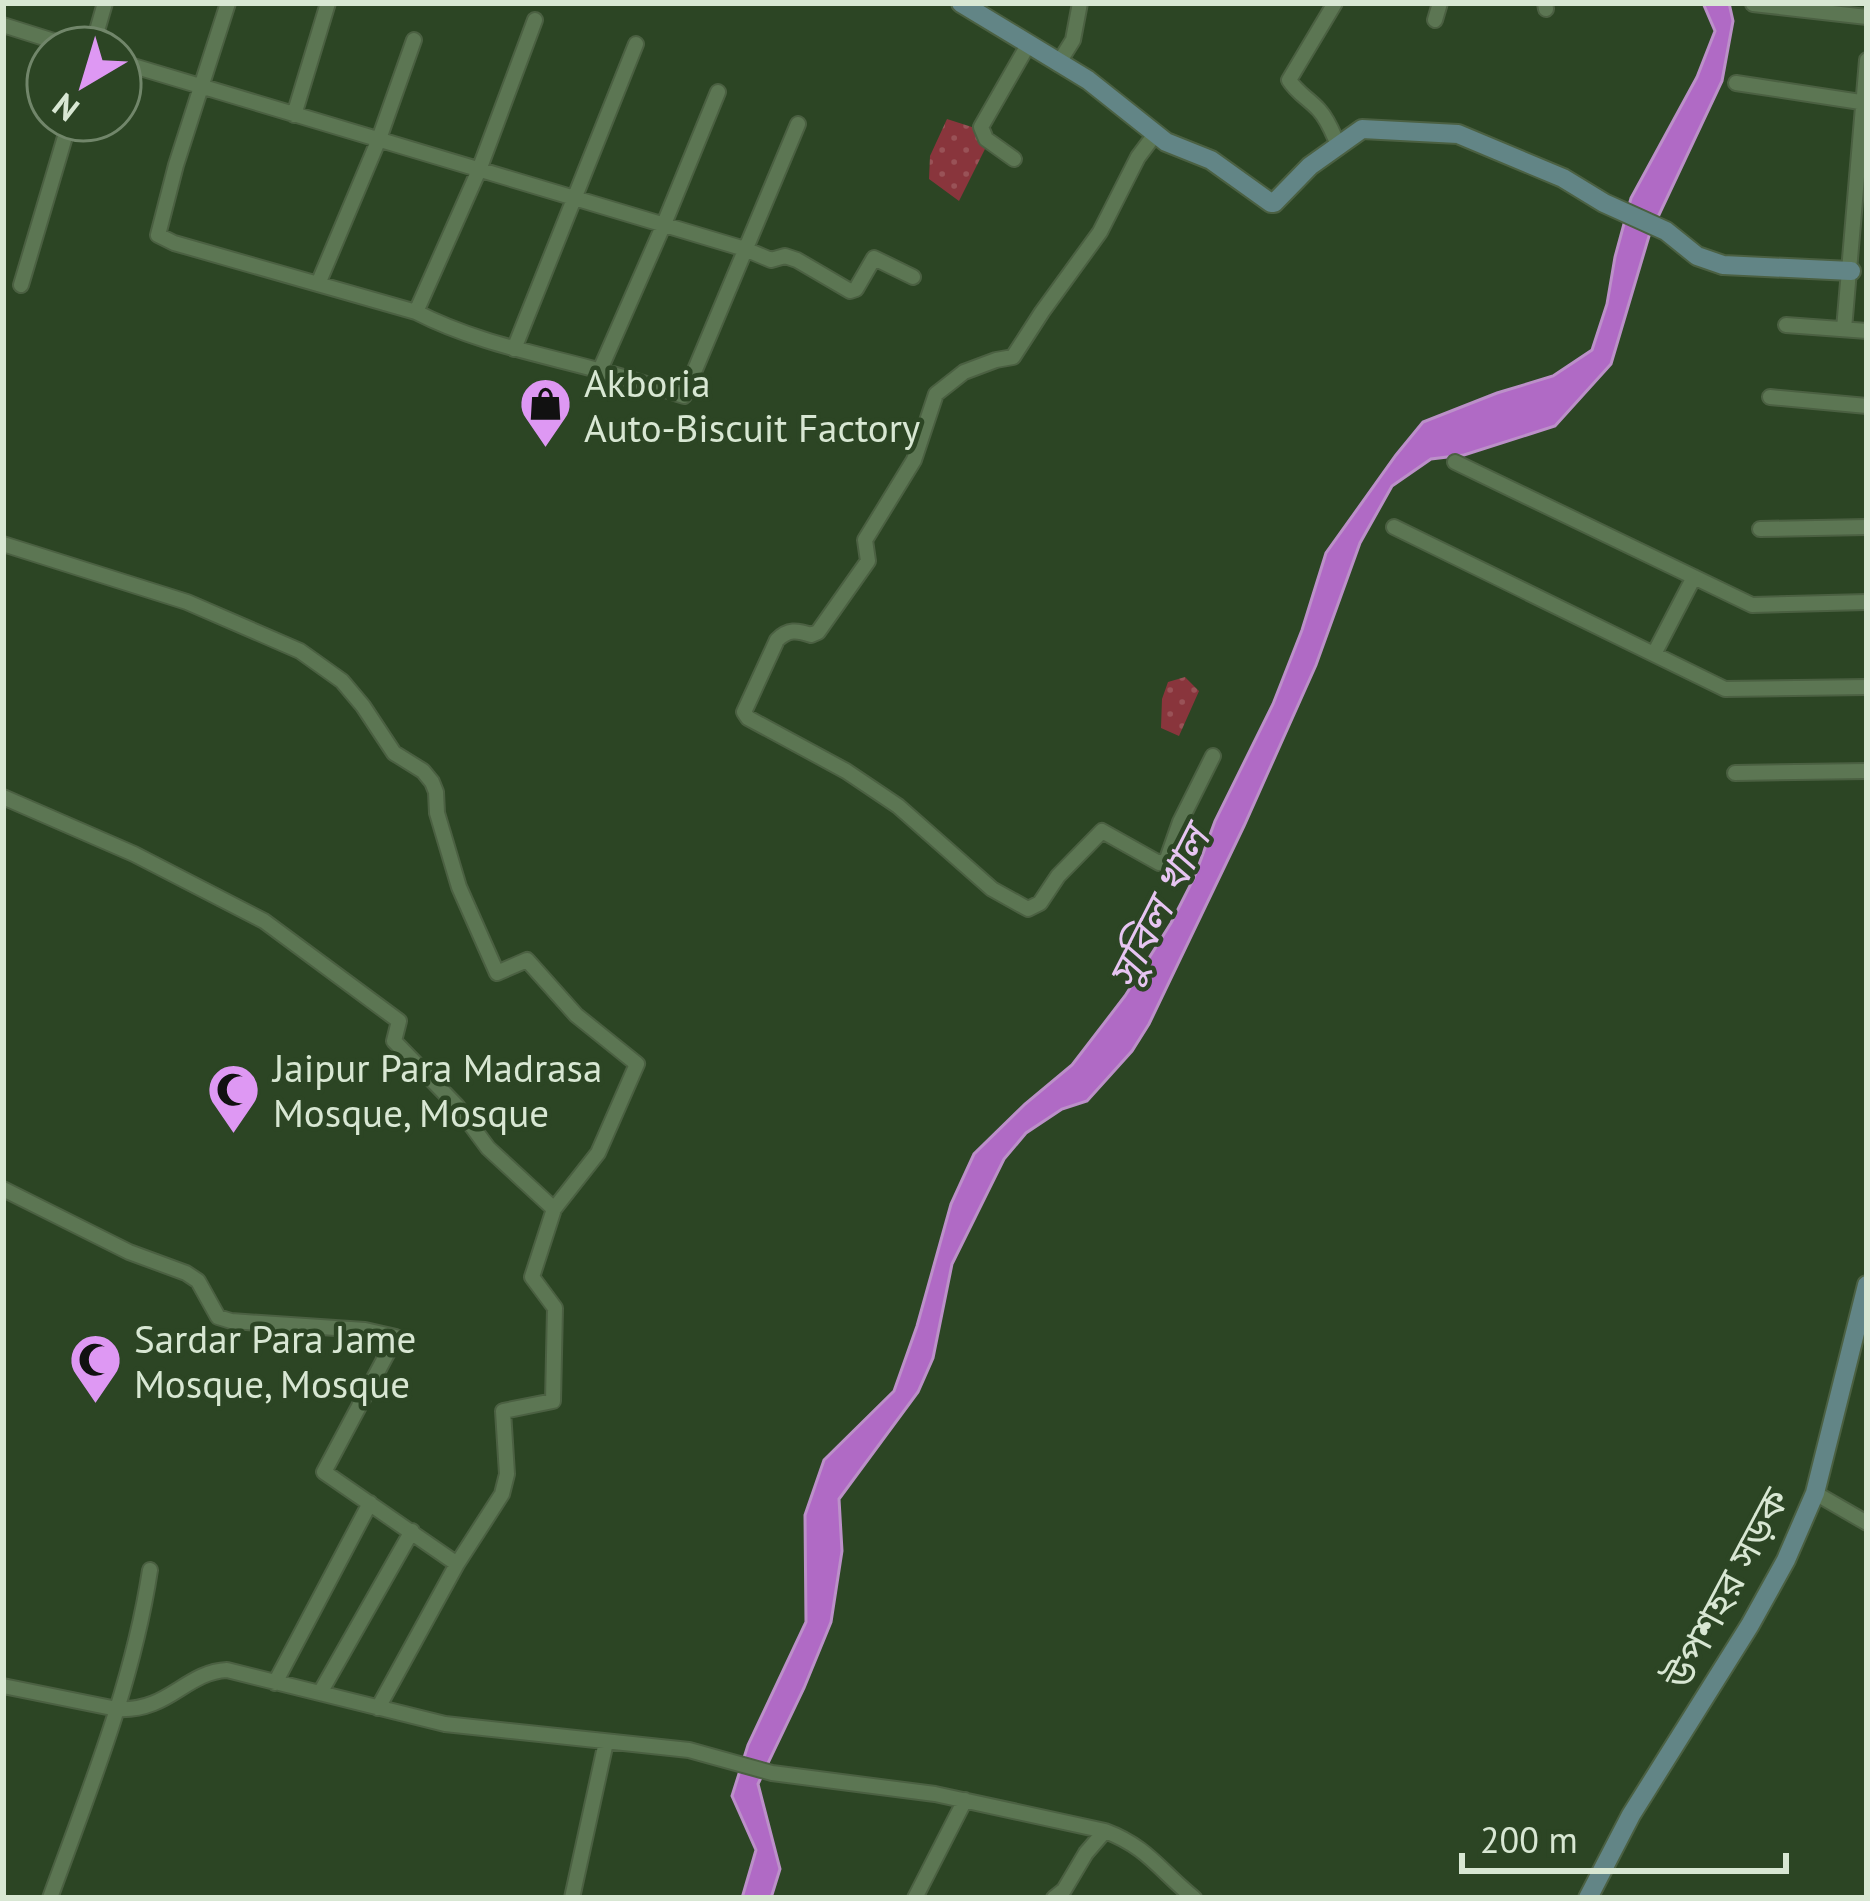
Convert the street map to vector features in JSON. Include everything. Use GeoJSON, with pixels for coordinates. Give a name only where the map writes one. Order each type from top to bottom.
{"type":"FeatureCollection","features":[{"type":"Feature","properties":{"kind":"street"},"geometry":{"type":"LineString","coordinates":[[228,3],[158,235],[416,312],[514,349],[684,396],[799,124]]}},
{"type":"Feature","properties":{"kind":"street"},"geometry":{"type":"LineString","coordinates":[[294,115],[328,3]]}},
{"type":"Feature","properties":{"kind":"street"},"geometry":{"type":"LineString","coordinates":[[961,3],[1088,80],[1156,134],[1211,160],[1274,203],[1310,166],[1362,129],[1458,134],[1563,178],[1666,231],[1697,256],[1723,265],[1856,268]]}},
{"type":"Feature","properties":{"kind":"street"},"geometry":{"type":"LineString","coordinates":[[1058,64],[1073,40],[1080,3]]}},
{"type":"Feature","properties":{"kind":"street"},"geometry":{"type":"LineString","coordinates":[[1335,3],[1289,80],[1319,110],[1339,147]]}},
{"type":"Feature","properties":{"kind":"street"},"geometry":{"type":"LineString","coordinates":[[1435,20],[1440,3]]}},
{"type":"Feature","properties":{"kind":"street"},"geometry":{"type":"LineString","coordinates":[[1754,4],[1867,17]]}},
{"type":"Feature","properties":{"kind":"street"},"geometry":{"type":"LineString","coordinates":[[416,312],[478,170],[535,20]]}},
{"type":"Feature","properties":{"kind":"street"},"geometry":{"type":"LineString","coordinates":[[318,284],[380,139],[414,40]]}},
{"type":"Feature","properties":{"kind":"street"},"geometry":{"type":"LineString","coordinates":[[514,349],[636,44]]}},
{"type":"Feature","properties":{"kind":"street"},"geometry":{"type":"LineString","coordinates":[[1014,158],[986,140],[981,128],[1028,45]]}},
{"type":"Feature","properties":{"kind":"street"},"geometry":{"type":"LineString","coordinates":[[1844,329],[1856,268],[1867,60]]}},
{"type":"Feature","properties":{"kind":"street"},"geometry":{"type":"LineString","coordinates":[[144,70],[771,260],[785,256],[850,291],[856,289],[874,258],[913,277]]}},
{"type":"Feature","properties":{"kind":"street"},"geometry":{"type":"LineString","coordinates":[[1736,82],[1865,102]]}},
{"type":"Feature","properties":{"kind":"street"},"geometry":{"type":"LineString","coordinates":[[600,370],[718,92]]}},
{"type":"Feature","properties":{"kind":"street"},"geometry":{"type":"LineString","coordinates":[[1156,134],[1138,157],[1100,232],[1013,357],[964,372],[937,394],[914,460],[866,540],[868,561],[818,632],[811,635],[796,630],[777,640],[744,712],[898,806],[992,889],[1028,909],[1040,903],[1058,876],[1102,831],[1159,863],[1167,859],[1213,756]]}},
{"type":"Feature","properties":{"kind":"street"},"geometry":{"type":"LineString","coordinates":[[21,285],[63,144]]}},
{"type":"Feature","properties":{"kind":"street"},"geometry":{"type":"LineString","coordinates":[[1786,325],[1867,331]]}},
{"type":"Feature","properties":{"kind":"street"},"geometry":{"type":"LineString","coordinates":[[1770,397],[1867,406]]}},
{"type":"Feature","properties":{"kind":"street"},"geometry":{"type":"LineString","coordinates":[[1455,462],[1752,605],[1867,602]]}},
{"type":"Feature","properties":{"kind":"street"},"geometry":{"type":"LineString","coordinates":[[1394,526],[1725,689],[1867,687]]}},
{"type":"Feature","properties":{"kind":"street"},"geometry":{"type":"LineString","coordinates":[[1760,529],[1867,527]]}},
{"type":"Feature","properties":{"kind":"street"},"geometry":{"type":"LineString","coordinates":[[3,544],[187,602],[301,652],[342,681],[394,753],[423,771],[436,792],[436,813],[459,886],[497,973],[527,960],[576,1015],[638,1064],[598,1153],[554,1209],[532,1277],[555,1307],[553,1401],[503,1412],[507,1474],[502,1494],[457,1564],[378,1708]]}},
{"type":"Feature","properties":{"kind":"street"},"geometry":{"type":"LineString","coordinates":[[1654,654],[1694,577]]}},
{"type":"Feature","properties":{"kind":"street"},"geometry":{"type":"LineString","coordinates":[[1735,772],[1867,771]]}},
{"type":"Feature","properties":{"kind":"street"},"geometry":{"type":"LineString","coordinates":[[3,797],[134,854],[264,921],[382,1008],[399,1021],[394,1041],[457,1106],[488,1148],[554,1209]]}},
{"type":"Feature","properties":{"kind":"street"},"geometry":{"type":"LineString","coordinates":[[3,1189],[129,1252],[186,1273],[198,1281],[218,1317],[395,1337],[324,1472],[457,1564]]}},
{"type":"Feature","properties":{"kind":"street","name":"উপশহর সড়ক"},"geometry":{"type":"LineString","coordinates":[[1588,1898],[1631,1815],[1786,1560],[1815,1493],[1867,1286]]}},
{"type":"Feature","properties":{"kind":"street"},"geometry":{"type":"LineString","coordinates":[[1815,1493],[1867,1523]]}},
{"type":"Feature","properties":{"kind":"street"},"geometry":{"type":"LineString","coordinates":[[275,1683],[370,1503]]}},
{"type":"Feature","properties":{"kind":"street"},"geometry":{"type":"LineString","coordinates":[[320,1693],[412,1531]]}},
{"type":"Feature","properties":{"kind":"street"},"geometry":{"type":"LineString","coordinates":[[50,1898],[117,1708],[142,1619],[150,1570]]}},
{"type":"Feature","properties":{"kind":"street"},"geometry":{"type":"LineString","coordinates":[[3,1686],[136,1710],[153,1706],[215,1670],[227,1670],[445,1724],[689,1750],[772,1773],[965,1800],[1106,1831],[1130,1840],[1194,1898]]}},
{"type":"Feature","properties":{"kind":"street"},"geometry":{"type":"LineString","coordinates":[[572,1898],[605,1742]]}},
{"type":"Feature","properties":{"kind":"street"},"geometry":{"type":"LineString","coordinates":[[915,1898],[965,1800]]}},
{"type":"Feature","properties":{"kind":"street"},"geometry":{"type":"LineString","coordinates":[[1054,1898],[1106,1831]]}},
{"type":"Feature","properties":{"kind":"shaded area"},"geometry":{"type":"Polygon","coordinates":[[[1703,3],[1729,3],[1733,21],[1722,81],[1649,236],[1611,364],[1555,426],[1464,455],[1431,459],[1392,486],[1360,543],[1316,665],[1149,1024],[1132,1051],[1087,1101],[1062,1109],[1026,1133],[1004,1159],[952,1264],[933,1358],[918,1392],[839,1499],[842,1551],[831,1622],[758,1784],[780,1869],[771,1898],[742,1898],[756,1850],[732,1796],[748,1745],[806,1622],[805,1515],[824,1460],[894,1391],[951,1204],[974,1154],[1072,1065],[1125,996],[1171,923],[1273,704],[1326,553],[1396,455],[1423,422],[1553,376],[1592,350],[1631,198],[1697,77],[1715,31],[1703,3]]]}},
{"type":"Feature","properties":{"kind":"shaded area"},"geometry":{"type":"Polygon","coordinates":[[[947,119],[978,129],[978,139],[987,145],[959,201],[929,179],[930,156],[947,119]]]}},
{"type":"Feature","properties":{"kind":"shaded area"},"geometry":{"type":"Polygon","coordinates":[[[1185,677],[1199,691],[1179,736],[1161,728],[1162,699],[1168,682],[1185,677]]]}},
{"type":"Feature","properties":{"kind":"place","name":"Akboria Auto-Biscuit Factory"},"geometry":{"type":"Point","coordinates":[545,450]}},
{"type":"Feature","properties":{"kind":"place","name":"Jaipur Para Madrasa Mosque, Mosque"},"geometry":{"type":"Point","coordinates":[234,1135]}},
{"type":"Feature","properties":{"kind":"place","name":"Sardar Para Jame Mosque, Mosque"},"geometry":{"type":"Point","coordinates":[95,1406]}},
{"type":"Feature","properties":{"kind":"water label","name":"সুবিল খাল"},"geometry":{"type":"Point","coordinates":[1158,907]}}]}
